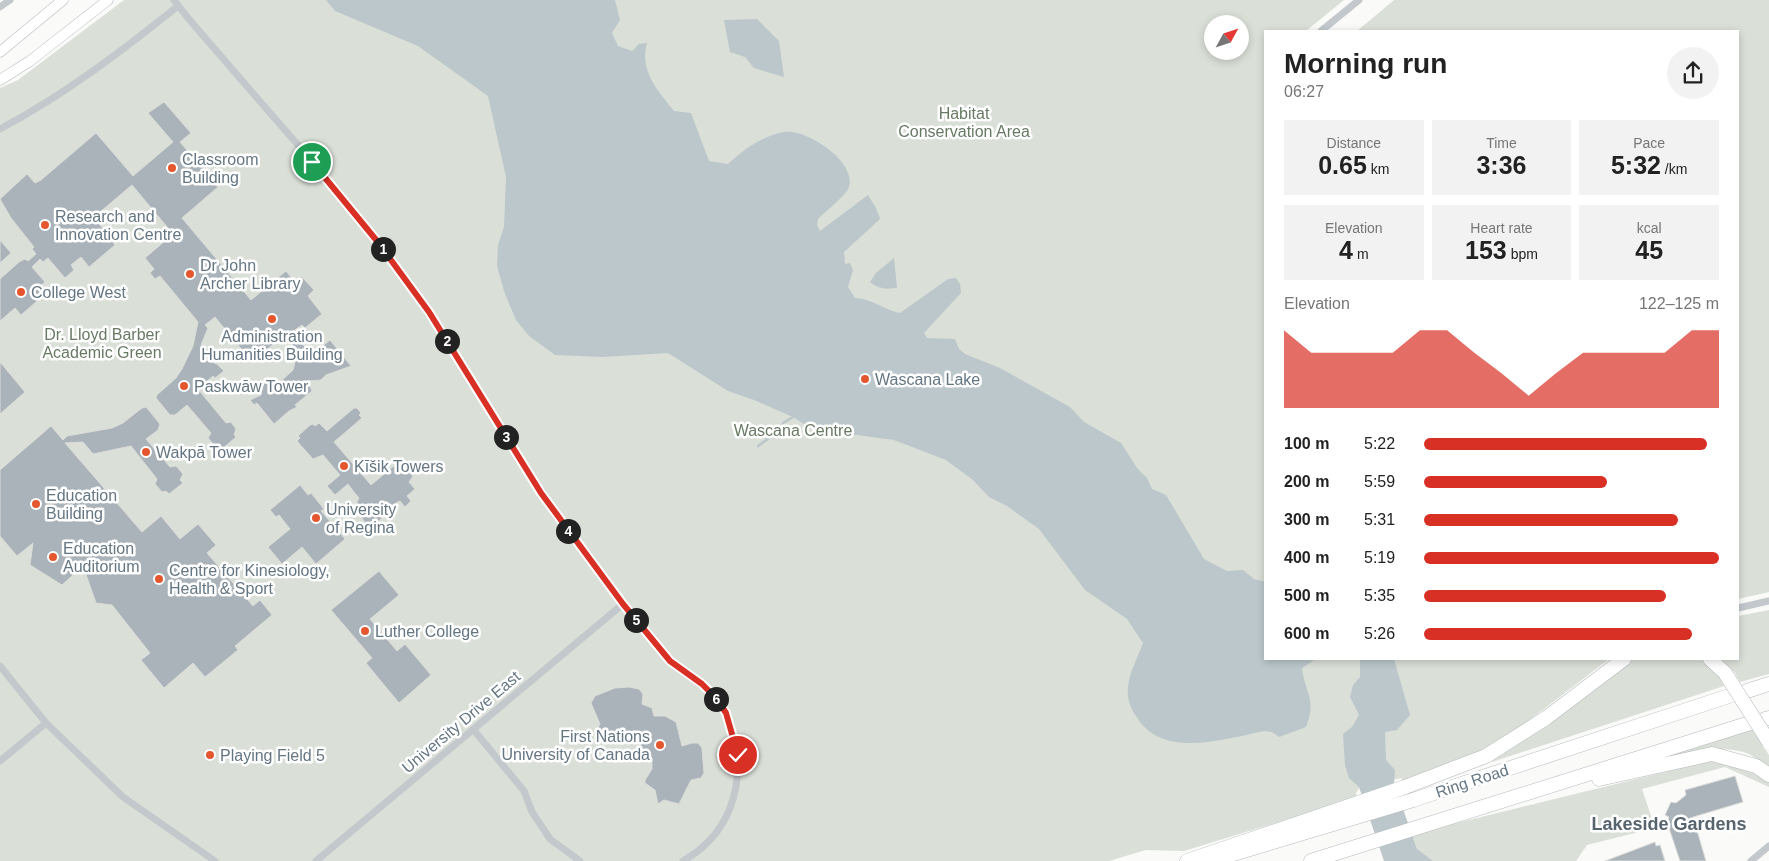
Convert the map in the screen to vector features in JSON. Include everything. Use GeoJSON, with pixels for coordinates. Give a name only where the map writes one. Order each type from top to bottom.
{"type":"FeatureCollection","features":[{"type":"Feature","properties":{"kind":"highway"},"geometry":{"type":"LineString","coordinates":[[1187,861],[1465,765],[1508,744],[1623,660]]}},
{"type":"Feature","properties":{"kind":"highway"},"geometry":{"type":"LineString","coordinates":[[1711,660],[1725,674],[1769,742]]}},
{"type":"Feature","properties":{"kind":"highway"},"geometry":{"type":"LineString","coordinates":[[1747,691],[1769,684]]}},
{"type":"Feature","properties":{"kind":"highway","name":"Ring Road"},"geometry":{"type":"LineString","coordinates":[[1210,861],[1414,800],[1732,695]]}},
{"type":"Feature","properties":{"kind":"highway","name":"Ring Road"},"geometry":{"type":"LineString","coordinates":[[1311,861],[1750,724]]}},
{"type":"Feature","properties":{"kind":"highway"},"geometry":{"type":"LineString","coordinates":[[1491,804],[1712,754],[1756,766],[1769,775]]}},
{"type":"Feature","properties":{"kind":"main road"},"geometry":{"type":"LineString","coordinates":[[0,52],[63,0]]}},
{"type":"Feature","properties":{"kind":"main road"},"geometry":{"type":"LineString","coordinates":[[0,80],[30,61],[108,0]]}},
{"type":"Feature","properties":{"kind":"street"},"geometry":{"type":"LineString","coordinates":[[0,7],[10,0]]}},
{"type":"Feature","properties":{"kind":"street"},"geometry":{"type":"LineString","coordinates":[[1322,30],[1359,0]]}},
{"type":"Feature","properties":{"kind":"street"},"geometry":{"type":"LineString","coordinates":[[0,129],[36,110],[150,29],[176,3],[377,241],[429,312],[541,493],[623,604],[670,661],[702,684],[716,698],[726,713],[738,755],[738,778],[734,802],[727,819],[715,835],[683,861]]}},
{"type":"Feature","properties":{"kind":"street"},"geometry":{"type":"LineString","coordinates":[[1739,608],[1769,601]]}},
{"type":"Feature","properties":{"kind":"street","name":"University Drive East"},"geometry":{"type":"LineString","coordinates":[[316,861],[623,604]]}},
{"type":"Feature","properties":{"kind":"street"},"geometry":{"type":"LineString","coordinates":[[0,666],[46,723],[123,797],[215,861]]}},
{"type":"Feature","properties":{"kind":"street"},"geometry":{"type":"LineString","coordinates":[[0,761],[46,723]]}},
{"type":"Feature","properties":{"kind":"street"},"geometry":{"type":"LineString","coordinates":[[473,729],[524,791],[532,812],[550,839],[567,854],[580,861]]}},
{"type":"Feature","properties":{"kind":"street"},"geometry":{"type":"LineString","coordinates":[[1751,861],[1769,846]]}},
{"type":"Feature","properties":{"kind":"green space","name":"Wascana Centre"},"geometry":{"type":"Polygon","coordinates":[[[124,0],[1344,0],[1307,30],[1264,30],[1264,660],[1608,660],[1536,715],[1487,749],[1403,782],[1401,778],[1360,787],[1356,793],[1357,798],[1184,851],[1146,850],[1109,861],[0,861],[0,88],[18,80],[124,0]]]}},
{"type":"Feature","properties":{"kind":"green space"},"geometry":{"type":"Polygon","coordinates":[[[1394,0],[1769,0],[1769,592],[1739,599],[1739,30],[1358,30],[1394,0]]]}},
{"type":"Feature","properties":{"kind":"green space"},"geometry":{"type":"Polygon","coordinates":[[[1769,610],[1769,674],[1740,682],[1734,671],[1731,672],[1720,660],[1739,660],[1739,616],[1769,610]]]}},
{"type":"Feature","properties":{"kind":"green space"},"geometry":{"type":"Polygon","coordinates":[[[1630,660],[1703,660],[1718,674],[1724,686],[1492,762],[1490,756],[1630,660]]]}},
{"type":"Feature","properties":{"kind":"green space"},"geometry":{"type":"Polygon","coordinates":[[[1751,728],[1769,755],[1769,768],[1747,754],[1725,749],[1693,752],[1613,773],[1751,728]]]}},
{"type":"Feature","properties":{"kind":"green space"},"geometry":{"type":"Polygon","coordinates":[[[1710,761],[1751,768],[1769,780],[1769,787],[1725,767],[1642,789],[1655,828],[1587,845],[1576,861],[1401,861],[1423,854],[1417,849],[1412,834],[1710,761]]]}},
{"type":"Feature","properties":{"kind":"shaded area","name":"Wascana Lake"},"geometry":{"type":"Polygon","coordinates":[[[326,0],[615,0],[620,20],[612,33],[618,46],[632,51],[639,44],[647,43],[646,63],[651,80],[674,111],[691,113],[709,161],[728,164],[753,144],[784,132],[794,132],[805,136],[829,149],[839,158],[850,179],[846,192],[818,219],[817,225],[820,231],[868,195],[880,219],[844,252],[845,264],[850,263],[853,270],[848,287],[855,298],[867,300],[900,313],[948,279],[956,278],[960,284],[961,293],[924,333],[927,338],[955,339],[959,349],[965,354],[1000,368],[1070,407],[1084,422],[1121,443],[1137,468],[1147,478],[1152,489],[1166,495],[1204,559],[1227,571],[1243,570],[1254,579],[1264,582],[1264,660],[1314,660],[1302,668],[1310,703],[1306,727],[1279,737],[1272,732],[1264,731],[1195,743],[1177,742],[1161,738],[1147,730],[1134,713],[1129,699],[1128,687],[1130,676],[1143,643],[1127,619],[1085,590],[1039,529],[1007,506],[989,497],[973,480],[946,460],[894,440],[842,433],[804,424],[793,417],[754,400],[728,391],[668,353],[602,357],[555,355],[529,336],[516,320],[505,294],[497,266],[498,245],[504,227],[506,177],[488,96],[418,46],[335,11],[326,0]]]}},
{"type":"Feature","properties":{"kind":"shaded area"},"geometry":{"type":"Polygon","coordinates":[[[757,19],[779,41],[784,77],[754,68],[745,57],[730,52],[724,20],[757,19]]]}},
{"type":"Feature","properties":{"kind":"shaded area"},"geometry":{"type":"Polygon","coordinates":[[[894,258],[897,288],[882,288],[870,282],[876,273],[894,258]]]}},
{"type":"Feature","properties":{"kind":"shaded area"},"geometry":{"type":"Polygon","coordinates":[[[1360,660],[1394,660],[1410,715],[1397,730],[1385,732],[1386,760],[1395,770],[1394,783],[1417,849],[1433,861],[1384,861],[1359,787],[1349,778],[1345,765],[1343,734],[1352,727],[1359,715],[1350,697],[1353,685],[1360,677],[1360,660]]]}},
{"type":"Feature","properties":{"kind":"building"},"geometry":{"type":"Polygon","coordinates":[[[164,102],[191,133],[180,142],[218,187],[182,218],[251,300],[286,271],[295,282],[301,276],[314,290],[308,296],[322,314],[305,328],[302,325],[292,332],[312,355],[330,340],[351,366],[326,375],[321,380],[308,381],[312,391],[295,405],[297,407],[289,411],[274,424],[257,403],[254,405],[250,400],[261,395],[262,386],[265,382],[272,380],[279,383],[293,370],[295,362],[301,355],[284,335],[252,362],[215,317],[205,325],[208,328],[201,345],[211,350],[206,360],[217,364],[224,371],[215,378],[213,376],[198,389],[226,423],[231,422],[236,429],[234,435],[236,437],[222,449],[220,446],[216,447],[208,438],[211,433],[187,405],[175,415],[170,415],[156,398],[176,378],[182,369],[193,346],[198,322],[160,276],[155,279],[150,273],[154,269],[145,258],[173,234],[132,185],[94,217],[115,245],[89,267],[81,257],[71,265],[74,270],[65,278],[48,258],[43,262],[40,259],[32,267],[45,282],[38,288],[44,295],[21,315],[15,308],[0,321],[0,279],[19,262],[25,259],[28,261],[36,254],[32,249],[34,247],[11,218],[0,199],[27,174],[35,183],[41,180],[96,133],[133,176],[173,142],[148,113],[164,102]]]}},
{"type":"Feature","properties":{"kind":"building"},"geometry":{"type":"Polygon","coordinates":[[[0,240],[11,253],[0,263],[0,240]]]}},
{"type":"Feature","properties":{"kind":"building"},"geometry":{"type":"Polygon","coordinates":[[[0,362],[25,392],[0,414],[0,362]]]}},
{"type":"Feature","properties":{"kind":"building","name":"Centre for Kinesiology, Health & Sport"},"geometry":{"type":"Polygon","coordinates":[[[146,407],[160,424],[158,430],[146,439],[170,467],[176,466],[183,474],[180,480],[183,483],[169,494],[166,491],[162,492],[155,484],[157,479],[131,446],[93,454],[83,442],[65,443],[142,532],[161,516],[180,539],[198,524],[216,545],[207,553],[253,606],[260,600],[272,615],[235,646],[238,650],[205,677],[193,663],[164,688],[141,660],[150,653],[112,605],[96,603],[83,566],[62,585],[30,565],[33,543],[17,556],[0,536],[0,470],[51,426],[63,440],[67,436],[112,428],[123,423],[146,407]]]}},
{"type":"Feature","properties":{"kind":"building","name":"Kīšik Towers"},"geometry":{"type":"Polygon","coordinates":[[[354,408],[357,408],[361,413],[359,415],[362,418],[334,442],[371,485],[395,465],[405,473],[409,470],[413,476],[409,482],[415,489],[407,496],[411,501],[405,507],[400,501],[396,503],[377,523],[374,525],[372,523],[368,526],[354,508],[359,498],[348,484],[335,495],[327,486],[340,475],[323,455],[313,459],[297,441],[300,438],[298,436],[310,425],[313,424],[315,426],[319,423],[327,431],[354,408]]]}},
{"type":"Feature","properties":{"kind":"building"},"geometry":{"type":"Polygon","coordinates":[[[300,485],[308,495],[311,493],[324,509],[321,511],[345,539],[316,564],[302,547],[282,564],[268,547],[290,529],[279,515],[276,517],[270,510],[300,485]]]}},
{"type":"Feature","properties":{"kind":"building","name":"Luther College"},"geometry":{"type":"Polygon","coordinates":[[[379,571],[399,595],[370,619],[397,651],[405,644],[431,675],[399,703],[366,663],[372,658],[331,610],[379,571]]]}},
{"type":"Feature","properties":{"kind":"building","name":"First Nations University of Canada"},"geometry":{"type":"Polygon","coordinates":[[[629,687],[639,689],[643,694],[642,704],[652,708],[654,716],[665,716],[676,722],[682,746],[698,743],[702,748],[704,773],[701,778],[691,780],[679,804],[664,800],[658,804],[655,790],[645,783],[652,769],[652,760],[641,750],[640,735],[627,732],[607,738],[596,731],[600,724],[591,703],[595,696],[615,688],[629,687]]]}},
{"type":"Feature","properties":{"kind":"building"},"geometry":{"type":"Polygon","coordinates":[[[1735,776],[1743,802],[1693,817],[1706,861],[1680,861],[1667,822],[1669,817],[1665,815],[1671,802],[1676,803],[1686,795],[1685,790],[1735,776]]]}},
{"type":"Feature","properties":{"kind":"building"},"geometry":{"type":"Polygon","coordinates":[[[1655,842],[1656,846],[1660,845],[1665,861],[1605,861],[1655,842]]]}},
{"type":"Feature","properties":{"kind":"waterway"},"geometry":{"type":"LineString","coordinates":[[758,446],[780,430],[783,423],[793,417]]}},
{"type":"Feature","properties":{"kind":"place","name":"Classroom Building"},"geometry":{"type":"Point","coordinates":[172,168]}},
{"type":"Feature","properties":{"kind":"place","name":"Research and Innovation Centre"},"geometry":{"type":"Point","coordinates":[45,225]}},
{"type":"Feature","properties":{"kind":"place","name":"Dr John Archer Library"},"geometry":{"type":"Point","coordinates":[190,274]}},
{"type":"Feature","properties":{"kind":"place","name":"College West"},"geometry":{"type":"Point","coordinates":[21,292]}},
{"type":"Feature","properties":{"kind":"place","name":"Administration Humanities Building"},"geometry":{"type":"Point","coordinates":[272,319]}},
{"type":"Feature","properties":{"kind":"place","name":"Wascana Lake"},"geometry":{"type":"Point","coordinates":[865,379]}},
{"type":"Feature","properties":{"kind":"place","name":"Paskwāw Tower"},"geometry":{"type":"Point","coordinates":[184,386]}},
{"type":"Feature","properties":{"kind":"place","name":"Wakpā Tower"},"geometry":{"type":"Point","coordinates":[146,452]}},
{"type":"Feature","properties":{"kind":"place","name":"Kīšik Towers"},"geometry":{"type":"Point","coordinates":[344,466]}},
{"type":"Feature","properties":{"kind":"place","name":"Education Building"},"geometry":{"type":"Point","coordinates":[36,504]}},
{"type":"Feature","properties":{"kind":"place","name":"University of Regina"},"geometry":{"type":"Point","coordinates":[316,518]}},
{"type":"Feature","properties":{"kind":"place","name":"Education Auditorium"},"geometry":{"type":"Point","coordinates":[53,557]}},
{"type":"Feature","properties":{"kind":"place","name":"Centre for Kinesiology, Health & Sport"},"geometry":{"type":"Point","coordinates":[159,579]}},
{"type":"Feature","properties":{"kind":"place","name":"Luther College"},"geometry":{"type":"Point","coordinates":[365,631]}},
{"type":"Feature","properties":{"kind":"place","name":"First Nations University of Canada"},"geometry":{"type":"Point","coordinates":[660,745]}},
{"type":"Feature","properties":{"kind":"place","name":"Playing Field 5"},"geometry":{"type":"Point","coordinates":[210,755]}},
{"type":"Feature","properties":{"kind":"district","name":"Lakeside Gardens"},"geometry":{"type":"Point","coordinates":[1669,824]}},
{"type":"Feature","properties":{"kind":"route"},"geometry":{"type":"LineString","coordinates":[[312,162],[377,241],[429,312],[541,493],[574,540],[670,661],[702,684],[716,698],[726,713],[738,755]]}},
{"type":"Feature","properties":{"kind":"park label","name":"Habitat Conservation Area"},"geometry":{"type":"Point","coordinates":[964,122]}},
{"type":"Feature","properties":{"kind":"park label","name":"Dr. Lloyd Barber Academic Green"},"geometry":{"type":"Point","coordinates":[102,343]}}]}
